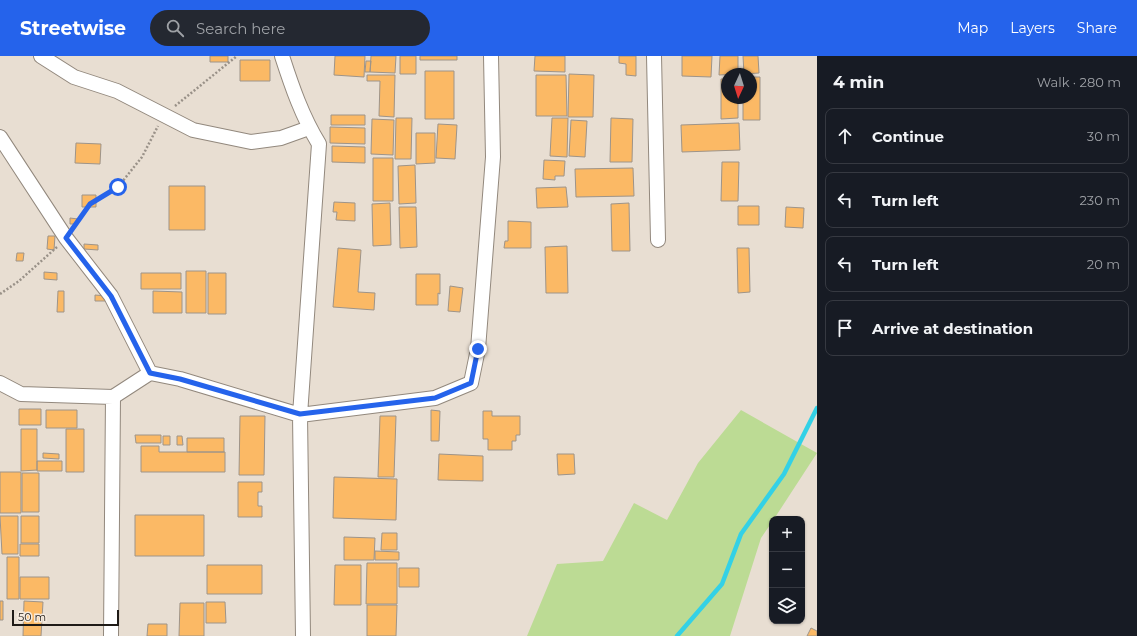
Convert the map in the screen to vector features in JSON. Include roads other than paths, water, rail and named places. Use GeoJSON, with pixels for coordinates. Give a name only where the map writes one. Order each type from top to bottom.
{"type":"FeatureCollection","features":[{"type":"Feature","properties":{"kind":"street"},"geometry":{"type":"LineString","coordinates":[[41,56],[74,76],[117,91],[162,116],[193,130],[251,142],[281,138],[309,128]]}},
{"type":"Feature","properties":{"kind":"street"},"geometry":{"type":"LineString","coordinates":[[282,56],[295,95],[309,128],[319,144],[300,414],[303,636]]}},
{"type":"Feature","properties":{"kind":"street"},"geometry":{"type":"LineString","coordinates":[[0,383],[21,394],[113,397],[150,373],[180,379],[300,414],[435,398],[471,383],[478,349],[493,157],[491,56]]}},
{"type":"Feature","properties":{"kind":"street"},"geometry":{"type":"LineString","coordinates":[[654,56],[658,240]]}},
{"type":"Feature","properties":{"kind":"street"},"geometry":{"type":"LineString","coordinates":[[0,137],[66,238],[111,296],[150,373]]}},
{"type":"Feature","properties":{"kind":"street"},"geometry":{"type":"LineString","coordinates":[[111,636],[113,397]]}},
{"type":"Feature","properties":{"kind":"waterway"},"geometry":{"type":"LineString","coordinates":[[677,636],[722,584],[741,534],[784,474],[817,408]]}}]}
